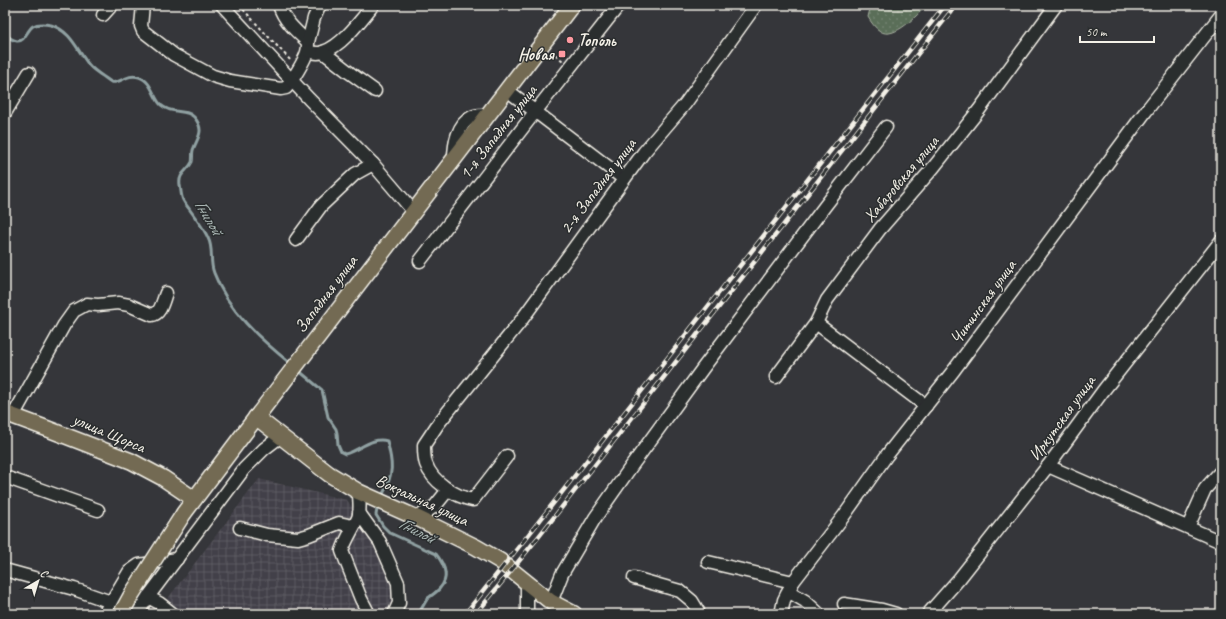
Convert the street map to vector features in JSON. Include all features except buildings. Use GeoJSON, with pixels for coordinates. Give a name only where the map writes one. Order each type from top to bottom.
{"type":"FeatureCollection","features":[{"type":"Feature","properties":{"kind":"main road","name":"Западная улица"},"geometry":{"type":"LineString","coordinates":[[121,614],[132,594],[194,499],[572,5]]}},
{"type":"Feature","properties":{"kind":"main road","name":"улица Щорса"},"geometry":{"type":"LineString","coordinates":[[9,415],[131,461],[163,478],[194,499]]}},
{"type":"Feature","properties":{"kind":"main road","name":"Вокзальная улица"},"geometry":{"type":"LineString","coordinates":[[256,417],[329,474],[359,492],[476,547],[500,561],[551,602],[574,614]]}},
{"type":"Feature","properties":{"kind":"street"},"geometry":{"type":"LineString","coordinates":[[103,15],[112,5]]}},
{"type":"Feature","properties":{"kind":"street"},"geometry":{"type":"LineString","coordinates":[[143,5],[141,26],[143,31],[174,55],[213,76],[230,81],[281,89],[286,88],[292,81],[298,69],[308,46],[314,18],[320,5]]}},
{"type":"Feature","properties":{"kind":"street"},"geometry":{"type":"LineString","coordinates":[[222,5],[292,81],[373,164],[413,211]]}},
{"type":"Feature","properties":{"kind":"street"},"geometry":{"type":"LineString","coordinates":[[279,5],[285,19],[315,53],[323,52],[337,44],[348,35],[373,5]]}},
{"type":"Feature","properties":{"kind":"street","name":"1-я Западная улица"},"geometry":{"type":"LineString","coordinates":[[420,261],[620,5]]}},
{"type":"Feature","properties":{"kind":"street","name":"Хабаровская улица"},"geometry":{"type":"LineString","coordinates":[[776,377],[816,323],[831,294],[880,229],[933,168],[979,110],[1056,5]]}},
{"type":"Feature","properties":{"kind":"street","name":"2-я Западная улица"},"geometry":{"type":"LineString","coordinates":[[507,456],[473,500],[464,498],[448,490],[434,477],[426,465],[424,445],[438,424],[520,322],[644,152],[685,104],[753,6]]}},
{"type":"Feature","properties":{"kind":"street","name":"Читинская улица"},"geometry":{"type":"LineString","coordinates":[[781,614],[790,586],[887,455],[954,370],[1146,110],[1221,14]]}},
{"type":"Feature","properties":{"kind":"street"},"geometry":{"type":"LineString","coordinates":[[323,52],[350,74],[375,91]]}},
{"type":"Feature","properties":{"kind":"street"},"geometry":{"type":"LineString","coordinates":[[5,113],[29,73]]}},
{"type":"Feature","properties":{"kind":"street"},"geometry":{"type":"LineString","coordinates":[[507,90],[624,180]]}},
{"type":"Feature","properties":{"kind":"street"},"geometry":{"type":"LineString","coordinates":[[551,602],[562,574],[595,518],[633,464],[703,368],[825,206],[886,128]]}},
{"type":"Feature","properties":{"kind":"street"},"geometry":{"type":"LineString","coordinates":[[296,240],[321,206],[355,174],[373,164]]}},
{"type":"Feature","properties":{"kind":"street","name":"Иркутская улица"},"geometry":{"type":"LineString","coordinates":[[928,614],[959,579],[1048,466],[1102,391],[1221,240]]}},
{"type":"Feature","properties":{"kind":"street"},"geometry":{"type":"LineString","coordinates":[[9,415],[74,311],[87,304],[98,305],[118,303],[129,305],[152,315],[156,315],[166,293]]}},
{"type":"Feature","properties":{"kind":"street"},"geometry":{"type":"LineString","coordinates":[[816,323],[926,406]]}},
{"type":"Feature","properties":{"kind":"street"},"geometry":{"type":"LineString","coordinates":[[137,614],[244,468],[264,449],[281,436]]}},
{"type":"Feature","properties":{"kind":"street"},"geometry":{"type":"LineString","coordinates":[[1048,466],[1221,542]]}},
{"type":"Feature","properties":{"kind":"street"},"geometry":{"type":"LineString","coordinates":[[1188,527],[1205,489],[1221,470]]}},
{"type":"Feature","properties":{"kind":"street"},"geometry":{"type":"LineString","coordinates":[[5,477],[98,510]]}},
{"type":"Feature","properties":{"kind":"street"},"geometry":{"type":"LineString","coordinates":[[417,518],[435,506],[448,490]]}},
{"type":"Feature","properties":{"kind":"street"},"geometry":{"type":"LineString","coordinates":[[359,492],[358,518],[342,551],[369,614]]}},
{"type":"Feature","properties":{"kind":"street"},"geometry":{"type":"LineString","coordinates":[[359,513],[380,542],[398,583],[399,603],[394,614]]}},
{"type":"Feature","properties":{"kind":"street"},"geometry":{"type":"LineString","coordinates":[[240,528],[267,535],[298,538],[309,535],[339,522],[353,526]]}},
{"type":"Feature","properties":{"kind":"street"},"geometry":{"type":"LineString","coordinates":[[104,614],[129,572],[134,568],[139,565],[177,558]]}},
{"type":"Feature","properties":{"kind":"street"},"geometry":{"type":"LineString","coordinates":[[708,562],[790,586],[819,614]]}},
{"type":"Feature","properties":{"kind":"street"},"geometry":{"type":"LineString","coordinates":[[5,570],[74,589],[111,602],[148,597],[159,603],[173,614]]}},
{"type":"Feature","properties":{"kind":"street"},"geometry":{"type":"LineString","coordinates":[[634,578],[680,591],[692,601],[698,611],[698,614]]}},
{"type":"Feature","properties":{"kind":"street"},"geometry":{"type":"LineString","coordinates":[[527,583],[527,614]]}},
{"type":"Feature","properties":{"kind":"street"},"geometry":{"type":"LineString","coordinates":[[844,604],[882,610],[896,614]]}},
{"type":"Feature","properties":{"kind":"path"},"geometry":{"type":"LineString","coordinates":[[239,5],[298,69]]}},
{"type":"Feature","properties":{"kind":"path"},"geometry":{"type":"LineString","coordinates":[[542,44],[571,67]]}},
{"type":"Feature","properties":{"kind":"shaded area"},"geometry":{"type":"Polygon","coordinates":[[[259,479],[347,500],[390,561],[395,614],[156,614],[259,479]]]}},
{"type":"Feature","properties":{"kind":"green space"},"geometry":{"type":"Polygon","coordinates":[[[872,5],[927,5],[899,30],[886,33],[876,28],[868,17],[872,5]]]}},
{"type":"Feature","properties":{"kind":"waterway","name":"Гнилой"},"geometry":{"type":"LineString","coordinates":[[5,33],[11,39],[20,41],[35,25],[47,24],[58,28],[69,36],[90,66],[111,82],[117,82],[135,76],[139,77],[147,82],[158,102],[165,108],[187,113],[194,117],[198,122],[200,134],[193,150],[192,162],[180,178],[182,198],[202,227],[210,242],[214,273],[228,300],[246,323],[268,345],[291,364]]}},
{"type":"Feature","properties":{"kind":"waterway","name":"Гнилой"},"geometry":{"type":"LineString","coordinates":[[298,370],[322,390],[328,417],[336,429],[338,445],[341,452],[345,454],[376,440],[387,441],[391,462],[391,474],[383,494]]}},
{"type":"Feature","properties":{"kind":"waterway","name":"Гнилой"},"geometry":{"type":"LineString","coordinates":[[377,509],[376,515],[383,526],[390,533],[436,554],[445,571],[445,579],[443,584],[428,598],[418,614]]}},
{"type":"Feature","properties":{"kind":"railway"},"geometry":{"type":"LineString","coordinates":[[465,614],[945,5]]}},
{"type":"Feature","properties":{"kind":"railway"},"geometry":{"type":"LineString","coordinates":[[476,614],[540,535],[956,5]]}},
{"type":"Feature","properties":{"kind":"place","name":"Тополь"},"geometry":{"type":"Point","coordinates":[570,40]}},
{"type":"Feature","properties":{"kind":"place","name":"Новая"},"geometry":{"type":"Point","coordinates":[562,54]}}]}
